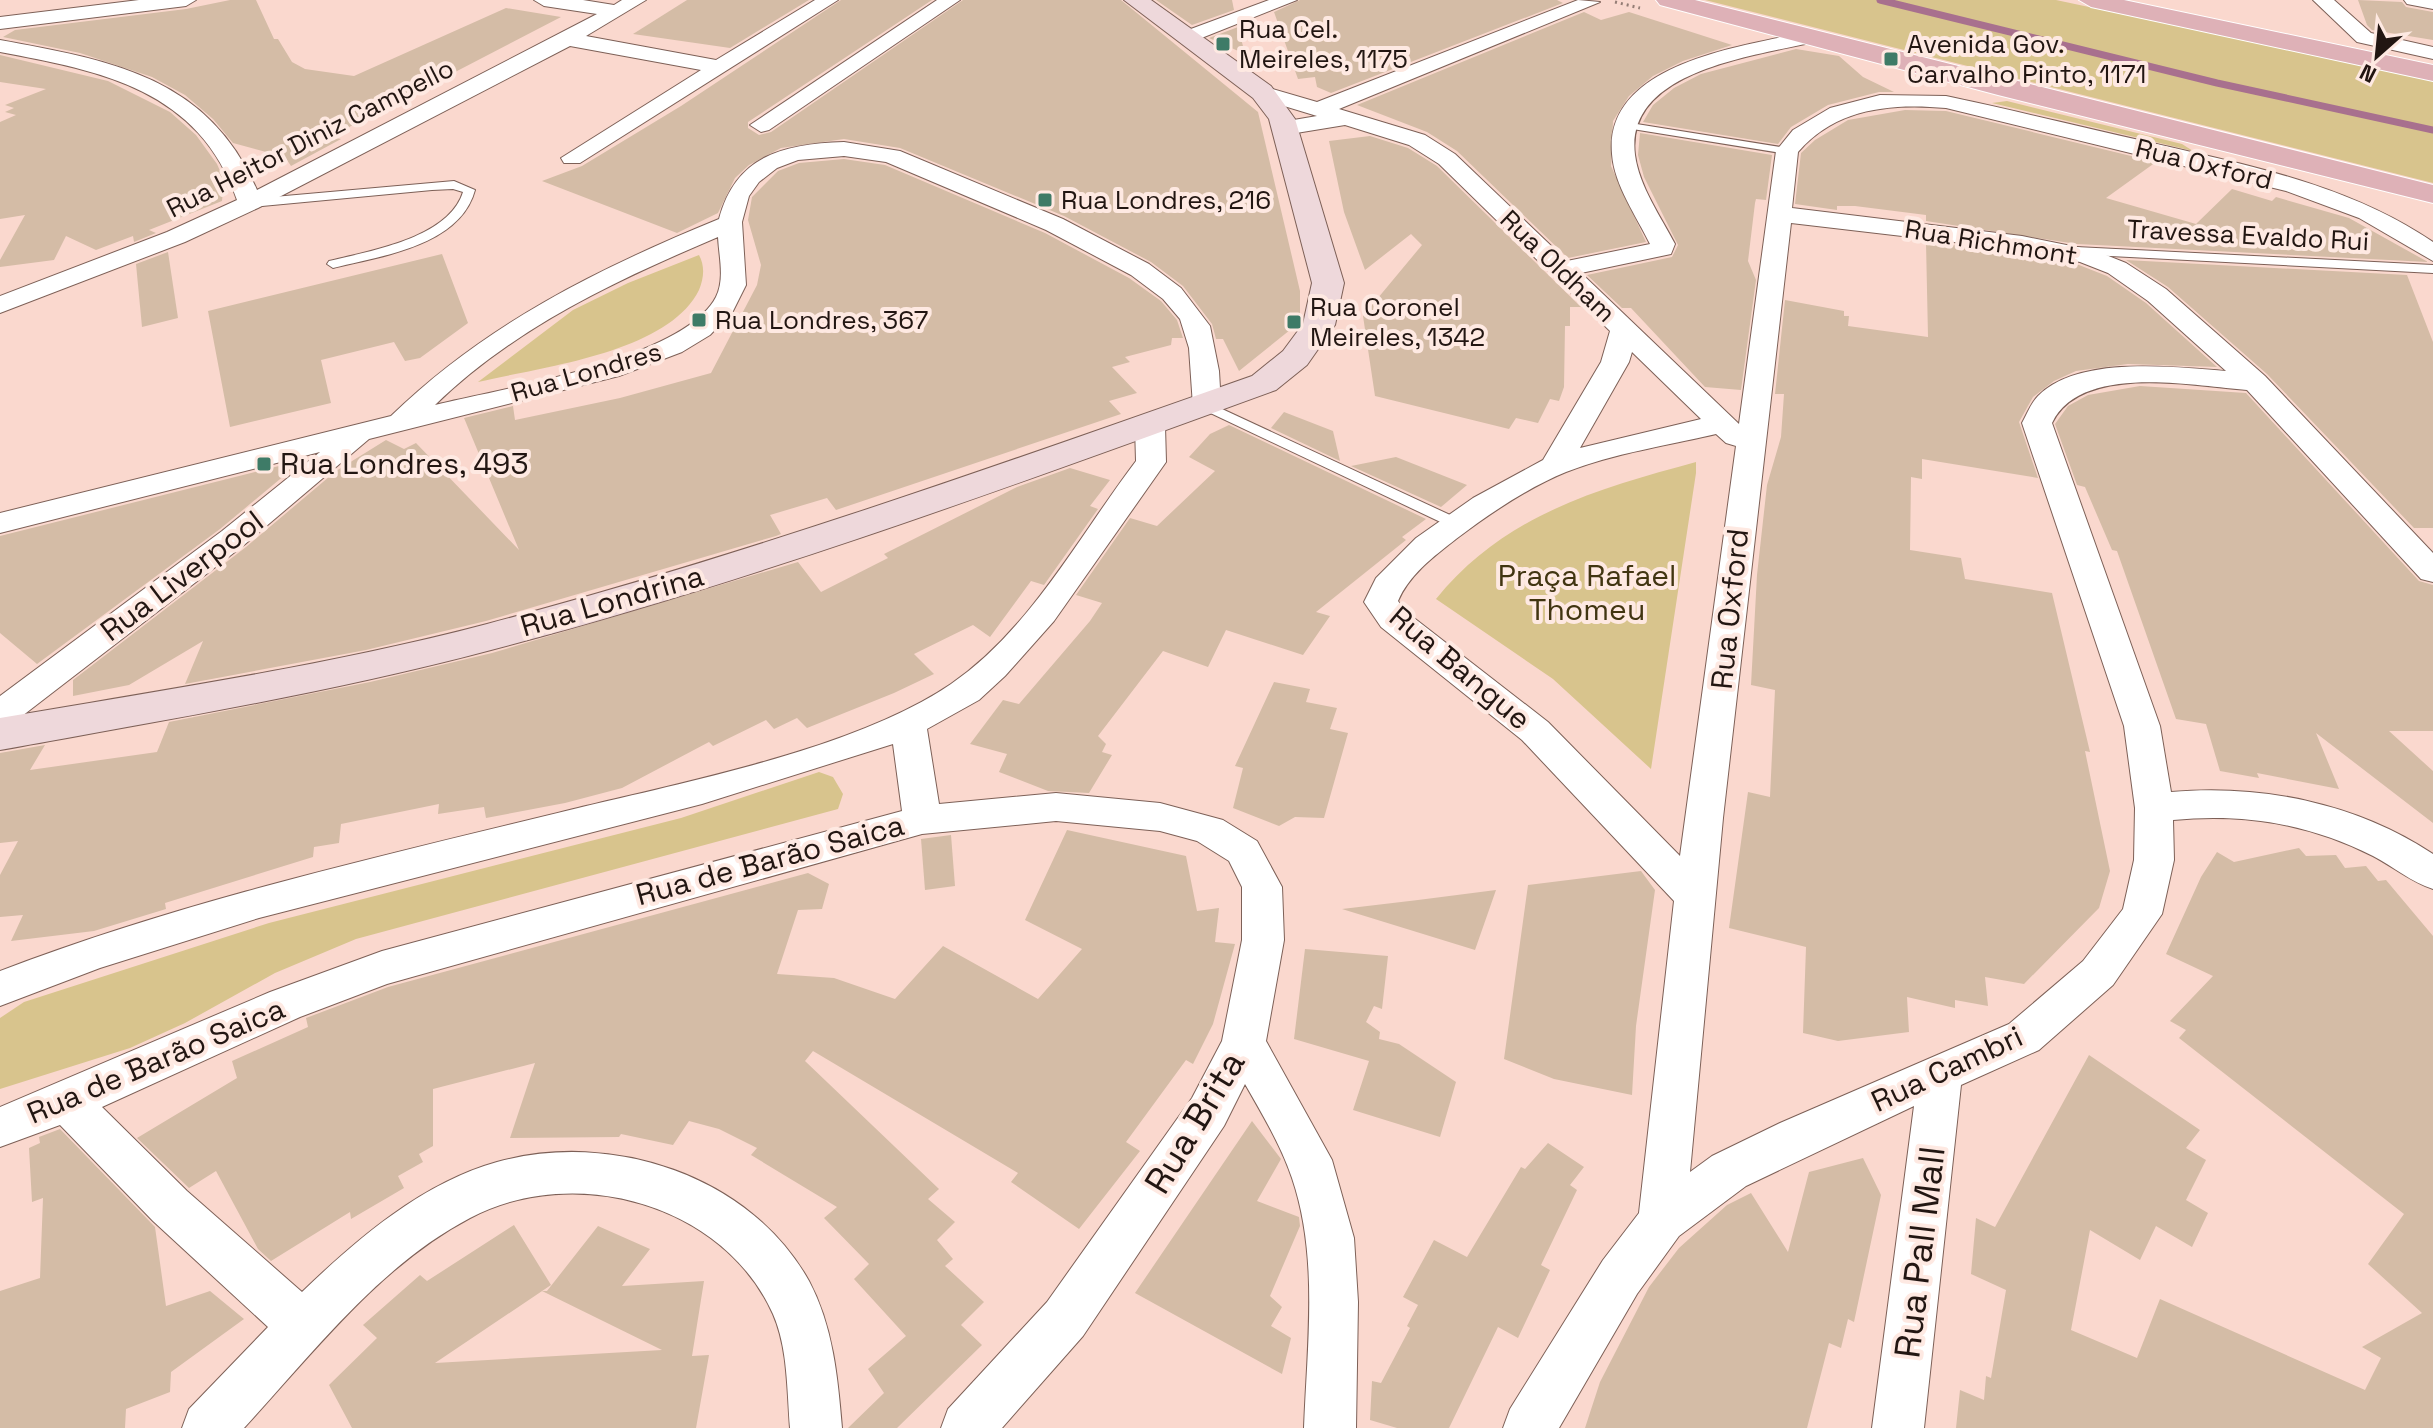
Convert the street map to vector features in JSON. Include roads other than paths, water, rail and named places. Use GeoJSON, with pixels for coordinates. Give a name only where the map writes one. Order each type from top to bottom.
{"type":"FeatureCollection","features":[{"type":"Feature","properties":{"kind":"main road"},"geometry":{"type":"LineString","coordinates":[[1668,0],[2007,89],[2219,154],[2433,194]]}},
{"type":"Feature","properties":{"kind":"main road"},"geometry":{"type":"LineString","coordinates":[[2091,0],[2129,4],[2433,73]]}},
{"type":"Feature","properties":{"kind":"street"},"geometry":{"type":"LineString","coordinates":[[0,23],[186,0]]}},
{"type":"Feature","properties":{"kind":"street"},"geometry":{"type":"LineString","coordinates":[[544,0],[626,6]]}},
{"type":"Feature","properties":{"kind":"street"},"geometry":{"type":"LineString","coordinates":[[572,158],[828,0]]}},
{"type":"Feature","properties":{"kind":"street"},"geometry":{"type":"LineString","coordinates":[[761,125],[950,0]]}},
{"type":"Feature","properties":{"kind":"street"},"geometry":{"type":"LineString","coordinates":[[1136,0],[1262,92]]}},
{"type":"Feature","properties":{"kind":"street"},"geometry":{"type":"LineString","coordinates":[[1187,37],[1287,0]]}},
{"type":"Feature","properties":{"kind":"street"},"geometry":{"type":"LineString","coordinates":[[2323,0],[2364,38],[2433,53]]}},
{"type":"Feature","properties":{"kind":"street"},"geometry":{"type":"LineString","coordinates":[[2414,0],[2433,3]]}},
{"type":"Feature","properties":{"kind":"street"},"geometry":{"type":"LineString","coordinates":[[1319,109],[1590,2]]}},
{"type":"Feature","properties":{"kind":"street","name":"Rua Heitor Diniz Campello"},"geometry":{"type":"LineString","coordinates":[[0,305],[176,237],[250,203],[626,6]]}},
{"type":"Feature","properties":{"kind":"street"},"geometry":{"type":"LineString","coordinates":[[1564,269],[1662,249],[1623,158],[1624,125],[1636,100],[1670,76],[1811,37]]}},
{"type":"Feature","properties":{"kind":"street"},"geometry":{"type":"LineString","coordinates":[[567,39],[721,67]]}},
{"type":"Feature","properties":{"kind":"street"},"geometry":{"type":"LineString","coordinates":[[0,46],[119,72],[159,87],[186,106],[221,146],[244,182],[250,203]]}},
{"type":"Feature","properties":{"kind":"street"},"geometry":{"type":"LineString","coordinates":[[1923,67],[1937,79],[1936,88],[1923,99]]}},
{"type":"Feature","properties":{"kind":"street"},"geometry":{"type":"LineString","coordinates":[[1964,106],[1980,93],[2007,89]]}},
{"type":"Feature","properties":{"kind":"street","name":"Rua Oldham"},"geometry":{"type":"LineString","coordinates":[[1262,92],[1417,140],[1447,159],[1748,449]]}},
{"type":"Feature","properties":{"kind":"street","name":"Rua Londrina"},"geometry":{"type":"LineString","coordinates":[[0,734],[310,680],[489,637],[691,579],[917,507],[1207,406],[1264,383],[1295,358],[1319,325],[1328,283],[1284,128],[1262,92]]}},
{"type":"Feature","properties":{"kind":"street","name":"Rua Oxford"},"geometry":{"type":"LineString","coordinates":[[1662,1220],[1695,897],[1748,449],[1787,151],[1799,134],[1826,115],[1878,102],[1923,99],[1964,106],[2219,154],[2355,208],[2402,231],[2433,253]]}},
{"type":"Feature","properties":{"kind":"street","name":"Rua Oldham"},"geometry":{"type":"LineString","coordinates":[[1284,128],[1346,118]]}},
{"type":"Feature","properties":{"kind":"street","name":"Rua Londres"},"geometry":{"type":"LineString","coordinates":[[0,523],[609,370],[663,352],[702,330],[726,303],[734,274],[730,223],[738,190],[755,171],[783,157],[829,148],[865,149],[892,156],[1082,238],[1146,274],[1180,299],[1194,318],[1203,343],[1207,406]]}},
{"type":"Feature","properties":{"kind":"street","name":"Rua Richmont"},"geometry":{"type":"LineString","coordinates":[[1780,214],[2062,250],[2087,256],[2127,275],[2157,295],[2255,382]]}},
{"type":"Feature","properties":{"kind":"street","name":"Rua Londres"},"geometry":{"type":"LineString","coordinates":[[400,423],[424,397],[495,341],[548,305],[639,260],[730,223]]}},
{"type":"Feature","properties":{"kind":"street"},"geometry":{"type":"LineString","coordinates":[[1554,467],[1615,362],[1624,330]]}},
{"type":"Feature","properties":{"kind":"street","name":"Rua Cambri"},"geometry":{"type":"LineString","coordinates":[[1529,1428],[1620,1277],[1662,1220],[1729,1171],[1796,1137],[2024,1037],[2098,973],[2142,914],[2154,860],[2154,808],[2142,726],[2037,423],[2048,402],[2076,385],[2125,375],[2255,382]]}},
{"type":"Feature","properties":{"kind":"street"},"geometry":{"type":"LineString","coordinates":[[2255,382],[2433,572]]}},
{"type":"Feature","properties":{"kind":"street","name":"Rua Bangue"},"geometry":{"type":"LineString","coordinates":[[1695,897],[1535,731],[1393,619],[1381,602],[1382,589],[1394,574],[1457,524],[1501,495],[1554,467],[1722,423]]}},
{"type":"Feature","properties":{"kind":"street"},"geometry":{"type":"LineString","coordinates":[[0,989],[240,909],[633,810],[908,724],[963,694],[998,665],[1151,462],[1150,426]]}},
{"type":"Feature","properties":{"kind":"street","name":"Rua Liverpool"},"geometry":{"type":"LineString","coordinates":[[0,714],[233,538],[360,434]]}},
{"type":"Feature","properties":{"kind":"street","name":"Rua de Barão Saica"},"geometry":{"type":"LineString","coordinates":[[0,1127],[68,1103],[318,989],[369,972],[922,820],[908,724]]}},
{"type":"Feature","properties":{"kind":"street"},"geometry":{"type":"LineString","coordinates":[[2154,808],[2235,803],[2297,815],[2358,832],[2413,859],[2433,874]]}},
{"type":"Feature","properties":{"kind":"street","name":"Rua Brita"},"geometry":{"type":"LineString","coordinates":[[922,820],[1071,808],[1160,817],[1209,830],[1243,851],[1262,887],[1263,940],[1244,1043],[1208,1112],[1065,1319],[967,1428]]}},
{"type":"Feature","properties":{"kind":"street"},"geometry":{"type":"LineString","coordinates":[[1244,1043],[1294,1128],[1316,1180],[1331,1243],[1330,1428]]}},
{"type":"Feature","properties":{"kind":"street","name":"Rua Pall Mall"},"geometry":{"type":"LineString","coordinates":[[1898,1428],[1940,1076]]}},
{"type":"Feature","properties":{"kind":"street"},"geometry":{"type":"LineString","coordinates":[[68,1103],[170,1206],[304,1327]]}},
{"type":"Feature","properties":{"kind":"street"},"geometry":{"type":"LineString","coordinates":[[208,1428],[304,1327],[387,1247],[453,1202],[509,1177],[558,1171],[609,1172],[694,1198],[756,1248],[791,1298],[812,1370],[816,1428]]}},
{"type":"Feature","properties":{"kind":"lane"},"geometry":{"type":"LineString","coordinates":[[1624,125],[1787,151]]}},
{"type":"Feature","properties":{"kind":"lane"},"geometry":{"type":"LineString","coordinates":[[250,203],[432,186],[454,185],[469,190],[463,209],[424,236],[387,250],[333,264]]}},
{"type":"Feature","properties":{"kind":"lane","name":"Travessa Evaldo Rui"},"geometry":{"type":"LineString","coordinates":[[2062,250],[2433,269]]}},
{"type":"Feature","properties":{"kind":"lane"},"geometry":{"type":"LineString","coordinates":[[1207,406],[1457,524]]}},
{"type":"Feature","properties":{"kind":"waterway"},"geometry":{"type":"LineString","coordinates":[[1880,0],[2217,83],[2433,130]]}},
{"type":"Feature","properties":{"kind":"place","name":"Rua Cel. Meireles, 1175"},"geometry":{"type":"Point","coordinates":[1223,44]}},
{"type":"Feature","properties":{"kind":"place","name":"Avenida Gov. Carvalho Pinto, 1171"},"geometry":{"type":"Point","coordinates":[1891,59]}},
{"type":"Feature","properties":{"kind":"place","name":"Rua Londres, 216"},"geometry":{"type":"Point","coordinates":[1045,200]}},
{"type":"Feature","properties":{"kind":"place","name":"Rua Londres, 367"},"geometry":{"type":"Point","coordinates":[699,320]}},
{"type":"Feature","properties":{"kind":"place","name":"Rua Coronel Meireles, 1342"},"geometry":{"type":"Point","coordinates":[1294,322]}},
{"type":"Feature","properties":{"kind":"place","name":"Rua Londres, 493"},"geometry":{"type":"Point","coordinates":[264,464]}},
{"type":"Feature","properties":{"kind":"park label","name":"Praça Rafael Thomeu"},"geometry":{"type":"Point","coordinates":[1587,593]}}]}
